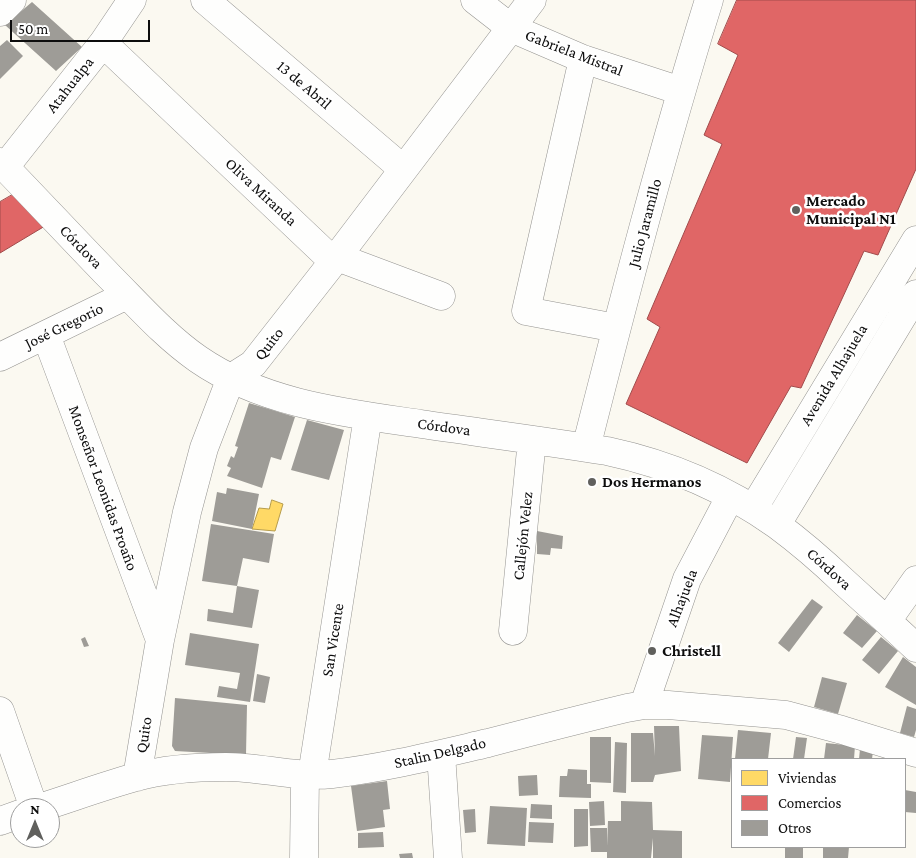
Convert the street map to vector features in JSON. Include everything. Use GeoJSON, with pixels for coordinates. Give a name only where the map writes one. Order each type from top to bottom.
{"type":"FeatureCollection","features":[{"type":"Feature","properties":{"kind":"street"},"geometry":{"type":"LineString","coordinates":[[0,12],[12,0]]}},
{"type":"Feature","properties":{"kind":"street","name":"Atahualpa"},"geometry":{"type":"LineString","coordinates":[[2,165],[103,43],[132,0]]}},
{"type":"Feature","properties":{"kind":"street","name":"13 de Abril"},"geometry":{"type":"LineString","coordinates":[[205,0],[403,169]]}},
{"type":"Feature","properties":{"kind":"street","name":"Gabriela Mistral"},"geometry":{"type":"LineString","coordinates":[[475,0],[511,28],[583,59],[681,91]]}},
{"type":"Feature","properties":{"kind":"street","name":"Quito"},"geometry":{"type":"LineString","coordinates":[[137,776],[160,640],[187,512],[204,448],[236,374],[335,259],[532,0]]}},
{"type":"Feature","properties":{"kind":"street","name":"Julio Jaramillo"},"geometry":{"type":"LineString","coordinates":[[586,448],[616,328],[681,91],[709,0]]}},
{"type":"Feature","properties":{"kind":"street","name":"Oliva Miranda"},"geometry":{"type":"LineString","coordinates":[[103,43],[335,259],[441,296]]}},
{"type":"Feature","properties":{"kind":"street"},"geometry":{"type":"LineString","coordinates":[[583,59],[526,311],[616,328]]}},
{"type":"Feature","properties":{"kind":"street","name":"Córdova"},"geometry":{"type":"LineString","coordinates":[[2,165],[128,295],[184,349],[236,374],[274,396],[299,403],[368,416],[622,454],[649,461],[688,476],[741,503],[776,524],[822,561],[916,648]]}},
{"type":"Feature","properties":{"kind":"street","name":"Avenida Alhajuela"},"geometry":{"type":"LineString","coordinates":[[741,503],[916,240]]}},
{"type":"Feature","properties":{"kind":"street","name":"Avenida Alhajuela"},"geometry":{"type":"LineString","coordinates":[[776,524],[916,294]]}},
{"type":"Feature","properties":{"kind":"street","name":"José Gregorio"},"geometry":{"type":"LineString","coordinates":[[0,357],[128,295]]}},
{"type":"Feature","properties":{"kind":"street","name":"Monseñor Leonidas Proaño"},"geometry":{"type":"LineString","coordinates":[[46,335],[160,640]]}},
{"type":"Feature","properties":{"kind":"street","name":"San Vicente"},"geometry":{"type":"LineString","coordinates":[[304,858],[309,775],[368,416]]}},
{"type":"Feature","properties":{"kind":"street","name":"Callejón Velez"},"geometry":{"type":"LineString","coordinates":[[513,631],[532,440]]}},
{"type":"Feature","properties":{"kind":"street","name":"Alhajuela"},"geometry":{"type":"LineString","coordinates":[[644,705],[686,579],[741,503]]}},
{"type":"Feature","properties":{"kind":"street"},"geometry":{"type":"LineString","coordinates":[[886,621],[916,580]]}},
{"type":"Feature","properties":{"kind":"street","name":"Stalin Delgado"},"geometry":{"type":"LineString","coordinates":[[60,801],[137,776],[168,771],[229,767],[309,775],[355,771],[441,754],[644,705],[786,715],[916,753]]}},
{"type":"Feature","properties":{"kind":"street"},"geometry":{"type":"LineString","coordinates":[[0,711],[30,798]]}},
{"type":"Feature","properties":{"kind":"street"},"geometry":{"type":"LineString","coordinates":[[441,754],[453,857]]}},
{"type":"Feature","properties":{"kind":"building: Viviendas"},"geometry":{"type":"Polygon","coordinates":[[[272,500],[283,504],[275,531],[252,529],[259,508],[269,509],[272,500]]]}},
{"type":"Feature","properties":{"kind":"building: Comercios","name":"Mercado Municipal N1"},"geometry":{"type":"Polygon","coordinates":[[[737,0],[916,0],[916,169],[878,255],[864,251],[801,388],[791,386],[747,463],[626,404],[660,327],[647,319],[722,144],[704,135],[738,55],[718,44],[737,0]]]}},
{"type":"Feature","properties":{"kind":"building: Comercios"},"geometry":{"type":"Polygon","coordinates":[[[14,194],[45,226],[0,253],[0,202],[14,194]]]}},
{"type":"Feature","properties":{"kind":"building: Otros"},"geometry":{"type":"Polygon","coordinates":[[[32,2],[82,47],[56,71],[5,25],[32,2]]]}},
{"type":"Feature","properties":{"kind":"building: Otros"},"geometry":{"type":"Polygon","coordinates":[[[7,40],[23,56],[0,79],[0,46],[7,40]]]}},
{"type":"Feature","properties":{"kind":"building: Otros"},"geometry":{"type":"Polygon","coordinates":[[[249,403],[295,417],[281,460],[271,457],[262,488],[227,476],[231,468],[227,466],[231,456],[234,458],[238,447],[235,446],[249,403]]]}},
{"type":"Feature","properties":{"kind":"building: Otros"},"geometry":{"type":"Polygon","coordinates":[[[307,420],[344,430],[329,480],[291,470],[307,420]]]}},
{"type":"Feature","properties":{"kind":"building: Otros"},"geometry":{"type":"Polygon","coordinates":[[[227,488],[259,494],[252,529],[212,521],[217,492],[226,494],[227,488]]]}},
{"type":"Feature","properties":{"kind":"building: Otros"},"geometry":{"type":"Polygon","coordinates":[[[211,524],[274,534],[269,563],[243,558],[237,586],[202,581],[211,524]]]}},
{"type":"Feature","properties":{"kind":"building: Otros"},"geometry":{"type":"Polygon","coordinates":[[[537,531],[563,536],[562,549],[551,548],[550,555],[537,554],[537,531]]]}},
{"type":"Feature","properties":{"kind":"building: Otros"},"geometry":{"type":"Polygon","coordinates":[[[237,586],[259,590],[252,628],[207,621],[208,609],[233,613],[237,586]]]}},
{"type":"Feature","properties":{"kind":"building: Otros"},"geometry":{"type":"Polygon","coordinates":[[[812,599],[823,607],[789,652],[778,643],[812,599]]]}},
{"type":"Feature","properties":{"kind":"building: Otros"},"geometry":{"type":"Polygon","coordinates":[[[857,615],[877,631],[862,648],[843,633],[857,615]]]}},
{"type":"Feature","properties":{"kind":"building: Otros"},"geometry":{"type":"Polygon","coordinates":[[[190,633],[259,644],[250,702],[217,697],[219,686],[237,689],[240,673],[185,665],[190,633]]]}},
{"type":"Feature","properties":{"kind":"building: Otros"},"geometry":{"type":"Polygon","coordinates":[[[85,637],[89,646],[84,647],[81,639],[85,637]]]}},
{"type":"Feature","properties":{"kind":"building: Otros"},"geometry":{"type":"Polygon","coordinates":[[[881,637],[898,651],[879,674],[862,660],[881,637]]]}},
{"type":"Feature","properties":{"kind":"building: Otros"},"geometry":{"type":"Polygon","coordinates":[[[903,657],[916,667],[916,705],[885,687],[903,657]]]}},
{"type":"Feature","properties":{"kind":"building: Otros"},"geometry":{"type":"Polygon","coordinates":[[[257,674],[270,677],[265,703],[253,701],[257,674]]]}},
{"type":"Feature","properties":{"kind":"building: Otros"},"geometry":{"type":"Polygon","coordinates":[[[822,677],[847,683],[838,714],[814,707],[822,677]]]}},
{"type":"Feature","properties":{"kind":"building: Otros"},"geometry":{"type":"Polygon","coordinates":[[[175,698],[247,705],[246,755],[175,751],[172,746],[175,698]]]}},
{"type":"Feature","properties":{"kind":"building: Otros"},"geometry":{"type":"Polygon","coordinates":[[[907,706],[916,709],[914,737],[900,733],[907,706]]]}},
{"type":"Feature","properties":{"kind":"building: Otros"},"geometry":{"type":"Polygon","coordinates":[[[654,726],[679,726],[681,771],[655,775],[653,782],[631,782],[631,733],[653,733],[655,756],[654,726]]]}},
{"type":"Feature","properties":{"kind":"building: Otros"},"geometry":{"type":"Polygon","coordinates":[[[738,730],[771,733],[768,758],[735,758],[738,730]]]}},
{"type":"Feature","properties":{"kind":"building: Otros"},"geometry":{"type":"Polygon","coordinates":[[[702,735],[733,737],[730,782],[698,779],[702,735]]]}},
{"type":"Feature","properties":{"kind":"building: Otros"},"geometry":{"type":"Polygon","coordinates":[[[590,737],[611,737],[611,783],[590,782],[590,737]]]}},
{"type":"Feature","properties":{"kind":"building: Otros"},"geometry":{"type":"Polygon","coordinates":[[[796,737],[807,738],[804,758],[793,758],[796,737]]]}},
{"type":"Feature","properties":{"kind":"building: Otros"},"geometry":{"type":"Polygon","coordinates":[[[615,742],[627,743],[626,793],[613,792],[615,742]]]}},
{"type":"Feature","properties":{"kind":"building: Otros"},"geometry":{"type":"Polygon","coordinates":[[[826,743],[855,746],[854,758],[824,758],[826,743]]]}},
{"type":"Feature","properties":{"kind":"building: Otros"},"geometry":{"type":"Polygon","coordinates":[[[860,749],[873,751],[872,758],[859,758],[860,749]]]}},
{"type":"Feature","properties":{"kind":"building: Otros"},"geometry":{"type":"Polygon","coordinates":[[[568,769],[587,770],[587,784],[591,784],[591,798],[559,797],[560,776],[567,776],[568,769]]]}},
{"type":"Feature","properties":{"kind":"building: Otros"},"geometry":{"type":"Polygon","coordinates":[[[537,775],[538,795],[519,796],[518,776],[537,775]]]}},
{"type":"Feature","properties":{"kind":"building: Otros"},"geometry":{"type":"Polygon","coordinates":[[[387,781],[390,809],[383,810],[385,827],[357,831],[351,786],[387,781]]]}},
{"type":"Feature","properties":{"kind":"building: Otros"},"geometry":{"type":"Polygon","coordinates":[[[906,790],[916,792],[916,813],[906,812],[906,790]]]}},
{"type":"Feature","properties":{"kind":"building: Otros"},"geometry":{"type":"Polygon","coordinates":[[[604,801],[605,825],[590,826],[589,802],[604,801]]]}},
{"type":"Feature","properties":{"kind":"building: Otros"},"geometry":{"type":"Polygon","coordinates":[[[621,801],[652,802],[653,830],[682,831],[682,858],[653,858],[653,838],[651,858],[607,858],[607,852],[591,852],[590,828],[607,828],[607,846],[608,821],[621,821],[621,801]]]}},
{"type":"Feature","properties":{"kind":"building: Otros"},"geometry":{"type":"Polygon","coordinates":[[[531,804],[552,805],[552,819],[530,818],[531,804]]]}},
{"type":"Feature","properties":{"kind":"building: Otros"},"geometry":{"type":"Polygon","coordinates":[[[490,806],[527,808],[525,846],[487,844],[490,806]]]}},
{"type":"Feature","properties":{"kind":"building: Otros"},"geometry":{"type":"Polygon","coordinates":[[[475,809],[476,832],[465,833],[463,810],[475,809]]]}},
{"type":"Feature","properties":{"kind":"building: Otros"},"geometry":{"type":"Polygon","coordinates":[[[574,809],[588,809],[588,846],[574,847],[574,809]]]}},
{"type":"Feature","properties":{"kind":"building: Otros"},"geometry":{"type":"Polygon","coordinates":[[[529,822],[554,823],[553,843],[528,842],[529,822]]]}},
{"type":"Feature","properties":{"kind":"building: Otros"},"geometry":{"type":"Polygon","coordinates":[[[383,832],[384,847],[358,848],[358,833],[383,832]]]}},
{"type":"Feature","properties":{"kind":"building: Otros"},"geometry":{"type":"Polygon","coordinates":[[[785,848],[803,848],[803,858],[785,858],[785,848]]]}},
{"type":"Feature","properties":{"kind":"building: Otros"},"geometry":{"type":"Polygon","coordinates":[[[823,848],[849,848],[848,858],[823,858],[823,848]]]}},
{"type":"Feature","properties":{"kind":"building: Otros"},"geometry":{"type":"Polygon","coordinates":[[[412,853],[413,858],[400,858],[399,854],[412,853]]]}},
{"type":"Feature","properties":{"kind":"place","name":"Mercado Municipal N1"},"geometry":{"type":"Point","coordinates":[796,210]}},
{"type":"Feature","properties":{"kind":"place","name":"Dos Hermanos"},"geometry":{"type":"Point","coordinates":[592,482]}},
{"type":"Feature","properties":{"kind":"place","name":"Christell"},"geometry":{"type":"Point","coordinates":[652,651]}}]}
